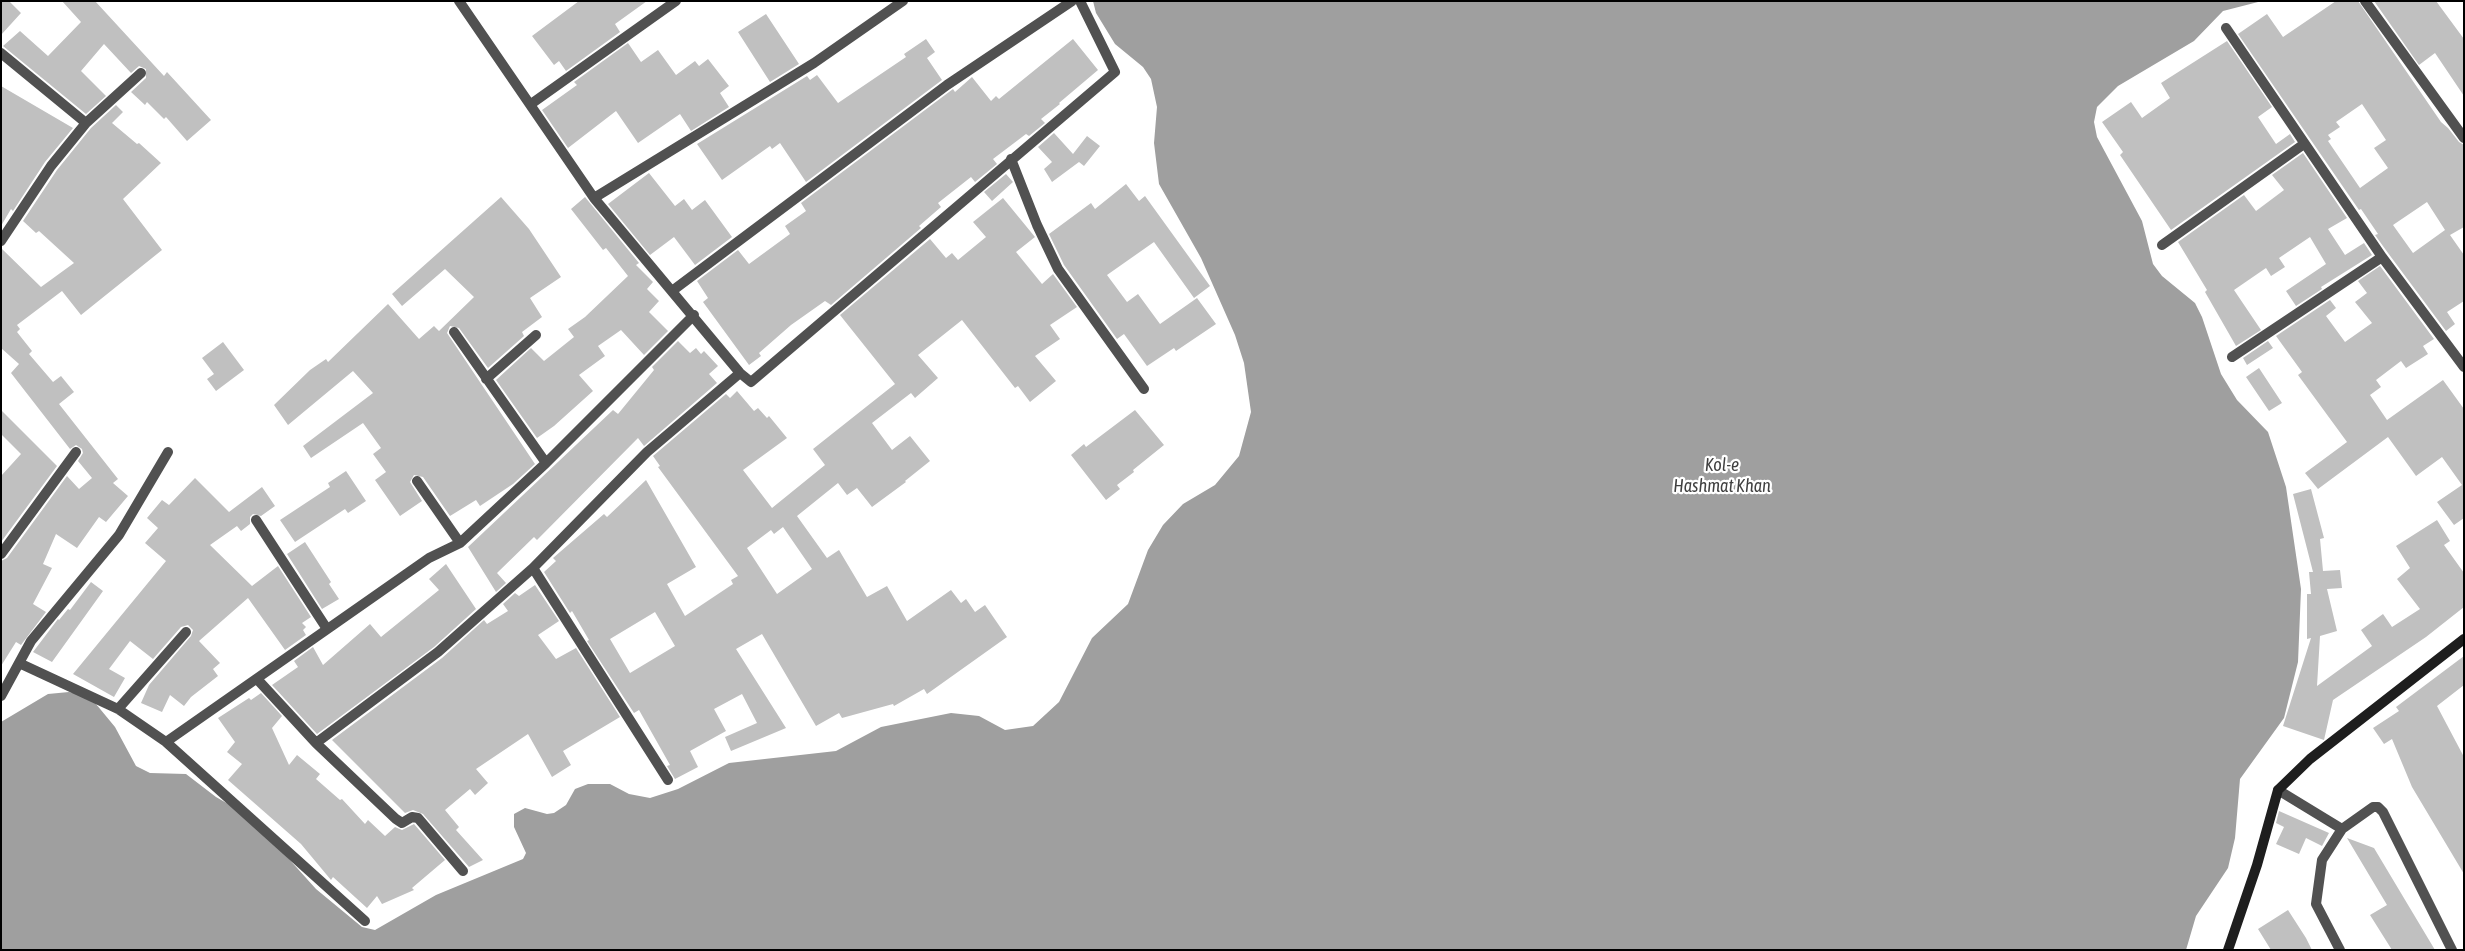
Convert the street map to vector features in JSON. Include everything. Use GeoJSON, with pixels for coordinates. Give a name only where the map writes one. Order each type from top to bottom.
{"type":"FeatureCollection","features":[{"type":"Feature","properties":{"kind":"street"},"geometry":{"type":"LineString","coordinates":[[459,1],[594,198],[694,315],[740,373],[750,382],[1115,72],[1080,1]]}},
{"type":"Feature","properties":{"kind":"street"},"geometry":{"type":"LineString","coordinates":[[531,104],[676,1]]}},
{"type":"Feature","properties":{"kind":"street"},"geometry":{"type":"LineString","coordinates":[[594,198],[814,63],[904,1]]}},
{"type":"Feature","properties":{"kind":"street"},"geometry":{"type":"LineString","coordinates":[[672,291],[947,85],[1072,1]]}},
{"type":"Feature","properties":{"kind":"street"},"geometry":{"type":"LineString","coordinates":[[2365,1],[2464,138]]}},
{"type":"Feature","properties":{"kind":"street"},"geometry":{"type":"LineString","coordinates":[[2226,28],[2382,257],[2464,367]]}},
{"type":"Feature","properties":{"kind":"street"},"geometry":{"type":"LineString","coordinates":[[1,53],[86,123]]}},
{"type":"Feature","properties":{"kind":"street"},"geometry":{"type":"LineString","coordinates":[[1,241],[51,166],[86,123],[141,72]]}},
{"type":"Feature","properties":{"kind":"street"},"geometry":{"type":"LineString","coordinates":[[2162,245],[2304,144]]}},
{"type":"Feature","properties":{"kind":"street"},"geometry":{"type":"LineString","coordinates":[[1011,159],[1037,225],[1058,269],[1144,389]]}},
{"type":"Feature","properties":{"kind":"street"},"geometry":{"type":"LineString","coordinates":[[2232,356],[2382,257]]}},
{"type":"Feature","properties":{"kind":"street"},"geometry":{"type":"LineString","coordinates":[[166,742],[429,558],[460,543],[546,463],[694,315]]}},
{"type":"Feature","properties":{"kind":"street"},"geometry":{"type":"LineString","coordinates":[[454,332],[546,463]]}},
{"type":"Feature","properties":{"kind":"street"},"geometry":{"type":"LineString","coordinates":[[486,379],[536,335]]}},
{"type":"Feature","properties":{"kind":"street"},"geometry":{"type":"LineString","coordinates":[[316,743],[438,652],[533,568],[647,452],[740,373]]}},
{"type":"Feature","properties":{"kind":"street"},"geometry":{"type":"LineString","coordinates":[[1,554],[76,452]]}},
{"type":"Feature","properties":{"kind":"street"},"geometry":{"type":"LineString","coordinates":[[1,696],[31,641],[120,534],[168,452]]}},
{"type":"Feature","properties":{"kind":"street"},"geometry":{"type":"LineString","coordinates":[[417,481],[460,543]]}},
{"type":"Feature","properties":{"kind":"street"},"geometry":{"type":"LineString","coordinates":[[256,520],[327,628]]}},
{"type":"Feature","properties":{"kind":"street"},"geometry":{"type":"LineString","coordinates":[[533,568],[668,780]]}},
{"type":"Feature","properties":{"kind":"street"},"geometry":{"type":"LineString","coordinates":[[118,709],[186,632]]}},
{"type":"Feature","properties":{"kind":"street"},"geometry":{"type":"LineString","coordinates":[[2228,950],[2257,865],[2278,790],[2310,759],[2464,639]]}},
{"type":"Feature","properties":{"kind":"street"},"geometry":{"type":"LineString","coordinates":[[20,663],[118,709],[166,742],[365,921]]}},
{"type":"Feature","properties":{"kind":"street"},"geometry":{"type":"LineString","coordinates":[[257,679],[316,743],[396,819],[402,823],[412,817],[418,818],[463,871]]}},
{"type":"Feature","properties":{"kind":"street"},"geometry":{"type":"LineString","coordinates":[[2278,790],[2342,830]]}},
{"type":"Feature","properties":{"kind":"street"},"geometry":{"type":"LineString","coordinates":[[2340,950],[2318,911],[2316,896],[2322,860],[2342,830],[2373,807],[2378,807],[2383,812],[2452,950]]}},
{"type":"Feature","properties":{"kind":"water","name":"Kol-e Hashmat Khan"},"geometry":{"type":"Polygon","coordinates":[[[1093,1],[2262,1],[2223,11],[2194,41],[2118,86],[2097,107],[2094,122],[2097,137],[2142,221],[2153,264],[2162,276],[2195,303],[2202,317],[2221,374],[2237,400],[2268,432],[2286,487],[2301,589],[2298,662],[2284,718],[2240,779],[2235,838],[2228,868],[2196,916],[2186,950],[1,950],[1,722],[48,694],[69,692],[83,695],[96,704],[115,727],[136,766],[150,773],[186,774],[216,797],[251,817],[316,889],[362,927],[375,930],[436,895],[523,859],[526,853],[514,827],[514,814],[525,808],[547,814],[554,813],[566,805],[575,789],[588,784],[610,784],[629,794],[650,798],[678,789],[729,763],[836,751],[881,727],[951,713],[979,716],[1005,730],[1033,726],[1059,702],[1092,638],[1128,604],[1148,550],[1163,525],[1183,504],[1215,485],[1239,456],[1251,412],[1244,363],[1235,335],[1201,258],[1159,184],[1154,143],[1157,107],[1151,79],[1143,67],[1115,44],[1096,13],[1093,1]]]}},
{"type":"Feature","properties":{"kind":"building"},"geometry":{"type":"Polygon","coordinates":[[[1,1],[9,1],[21,13],[1,35],[1,1]]]}},
{"type":"Feature","properties":{"kind":"building"},"geometry":{"type":"Polygon","coordinates":[[[62,1],[95,1],[164,76],[167,72],[211,120],[187,141],[166,117],[164,119],[147,102],[145,105],[131,92],[146,78],[146,69],[139,66],[131,73],[104,44],[81,71],[106,96],[86,114],[3,46],[20,31],[48,56],[81,22],[62,1]]]}},
{"type":"Feature","properties":{"kind":"building"},"geometry":{"type":"Polygon","coordinates":[[[579,1],[647,1],[615,24],[620,32],[566,71],[559,61],[554,65],[532,36],[579,1]]]}},
{"type":"Feature","properties":{"kind":"building"},"geometry":{"type":"Polygon","coordinates":[[[2336,1],[2358,1],[2441,122],[2464,145],[2464,227],[2450,235],[2464,255],[2464,301],[2447,312],[2455,324],[2446,331],[2375,235],[2378,234],[2361,209],[2359,210],[2238,34],[2267,14],[2283,37],[2336,1]],[[2362,104],[2336,122],[2340,127],[2328,135],[2331,139],[2328,141],[2360,188],[2388,168],[2374,148],[2386,140],[2362,104]],[[2427,202],[2393,225],[2413,253],[2445,230],[2427,202]]]}},
{"type":"Feature","properties":{"kind":"building"},"geometry":{"type":"Polygon","coordinates":[[[2374,1],[2436,1],[2464,39],[2464,96],[2435,53],[2419,65],[2374,1]]]}},
{"type":"Feature","properties":{"kind":"building"},"geometry":{"type":"Polygon","coordinates":[[[766,14],[799,64],[770,82],[738,32],[766,14]]]}},
{"type":"Feature","properties":{"kind":"building"},"geometry":{"type":"Polygon","coordinates":[[[926,39],[935,52],[927,58],[942,80],[806,182],[780,143],[772,149],[770,146],[722,180],[697,144],[807,76],[810,80],[817,75],[838,103],[906,57],[904,54],[926,39]]]}},
{"type":"Feature","properties":{"kind":"building"},"geometry":{"type":"Polygon","coordinates":[[[1073,39],[1098,70],[1041,119],[1045,123],[1029,136],[1026,134],[993,159],[997,164],[975,182],[971,177],[938,203],[941,207],[919,226],[921,228],[831,305],[825,301],[791,325],[759,353],[761,356],[749,365],[703,302],[708,298],[697,281],[738,250],[749,264],[790,234],[785,226],[806,211],[801,203],[953,89],[955,92],[972,77],[991,101],[996,96],[999,99],[1073,39]]]}},
{"type":"Feature","properties":{"kind":"building"},"geometry":{"type":"Polygon","coordinates":[[[2227,41],[2272,107],[2258,117],[2276,144],[2290,134],[2295,142],[2171,230],[2120,155],[2123,152],[2102,122],[2131,102],[2142,118],[2170,98],[2161,83],[2227,41]]]}},
{"type":"Feature","properties":{"kind":"building"},"geometry":{"type":"Polygon","coordinates":[[[628,43],[641,62],[658,50],[676,75],[695,61],[699,66],[708,59],[729,86],[720,93],[729,107],[691,131],[680,114],[638,143],[616,111],[568,148],[542,110],[577,85],[574,82],[628,43]]]}},
{"type":"Feature","properties":{"kind":"building"},"geometry":{"type":"Polygon","coordinates":[[[1,86],[73,128],[45,162],[1,226],[1,86]]]}},
{"type":"Feature","properties":{"kind":"building"},"geometry":{"type":"Polygon","coordinates":[[[116,105],[123,112],[112,123],[137,144],[139,143],[161,163],[123,199],[162,250],[81,315],[62,291],[17,325],[20,329],[17,332],[32,351],[29,354],[53,382],[61,376],[74,392],[59,404],[118,479],[113,483],[128,496],[106,522],[99,517],[77,548],[56,534],[43,564],[52,568],[33,604],[46,612],[21,645],[16,642],[1,666],[1,561],[7,558],[67,476],[79,489],[92,478],[78,461],[83,453],[82,449],[76,445],[70,449],[11,373],[19,364],[1,348],[1,248],[41,287],[74,263],[39,231],[36,233],[23,221],[57,170],[91,128],[116,105]]]}},
{"type":"Feature","properties":{"kind":"building"},"geometry":{"type":"Polygon","coordinates":[[[1054,133],[1073,154],[1087,136],[1100,146],[1084,166],[1079,162],[1052,182],[1044,169],[1052,162],[1038,147],[1054,133]]]}},
{"type":"Feature","properties":{"kind":"building"},"geometry":{"type":"Polygon","coordinates":[[[2303,153],[2347,218],[2328,229],[2345,255],[2364,243],[2372,255],[2321,287],[2322,289],[2296,306],[2286,291],[2326,264],[2310,237],[2279,258],[2285,267],[2271,276],[2266,268],[2234,290],[2261,330],[2236,346],[2205,292],[2207,290],[2178,242],[2244,195],[2256,211],[2284,190],[2272,175],[2303,153]]]}},
{"type":"Feature","properties":{"kind":"building"},"geometry":{"type":"Polygon","coordinates":[[[649,173],[675,206],[684,199],[692,210],[705,200],[732,237],[695,265],[674,237],[650,255],[608,204],[649,173]]]}},
{"type":"Feature","properties":{"kind":"building"},"geometry":{"type":"Polygon","coordinates":[[[1006,174],[1013,182],[992,201],[984,192],[1006,174]]]}},
{"type":"Feature","properties":{"kind":"building"},"geometry":{"type":"Polygon","coordinates":[[[1126,184],[1139,201],[1145,196],[1210,286],[1194,298],[1154,242],[1107,275],[1127,302],[1138,294],[1160,324],[1197,298],[1216,324],[1176,351],[1174,348],[1147,366],[1124,334],[1117,339],[1064,265],[1049,234],[1091,203],[1095,209],[1126,184]]]}},
{"type":"Feature","properties":{"kind":"building"},"geometry":{"type":"Polygon","coordinates":[[[501,197],[529,229],[561,277],[530,298],[542,317],[522,332],[524,336],[488,368],[459,328],[450,326],[447,333],[535,464],[513,484],[480,506],[476,500],[450,516],[423,477],[414,475],[410,482],[422,501],[400,516],[375,480],[386,472],[373,454],[381,448],[363,423],[311,458],[303,446],[373,393],[353,371],[288,425],[274,405],[310,370],[326,359],[328,362],[388,304],[419,339],[434,326],[439,331],[474,297],[445,269],[402,306],[392,294],[501,197]]]}},
{"type":"Feature","properties":{"kind":"building"},"geometry":{"type":"Polygon","coordinates":[[[585,197],[639,263],[636,265],[653,282],[647,289],[659,301],[649,312],[668,331],[644,355],[621,330],[598,346],[605,356],[579,375],[593,391],[554,426],[537,438],[496,380],[531,348],[544,361],[574,337],[568,329],[585,317],[628,276],[606,248],[603,250],[571,209],[585,197]]]}},
{"type":"Feature","properties":{"kind":"building"},"geometry":{"type":"Polygon","coordinates":[[[1003,198],[1035,237],[1016,252],[1042,284],[1053,274],[1077,307],[1050,325],[1060,339],[1035,356],[1056,381],[1030,402],[1018,386],[1015,388],[962,320],[918,355],[938,378],[915,398],[911,393],[872,423],[892,450],[910,436],[930,461],[906,482],[872,507],[857,488],[847,495],[838,483],[797,516],[827,558],[839,550],[867,597],[887,586],[907,621],[951,590],[961,603],[966,599],[975,612],[985,605],[1007,637],[927,694],[924,689],[894,706],[893,704],[842,718],[839,713],[816,726],[762,634],[736,649],[786,728],[731,751],[725,737],[757,723],[742,694],[714,709],[726,731],[690,751],[698,767],[675,779],[667,766],[670,765],[639,710],[634,713],[587,641],[589,640],[572,611],[570,613],[544,572],[556,561],[553,558],[604,514],[607,517],[646,480],[696,567],[667,584],[685,616],[733,584],[731,580],[738,576],[658,467],[660,466],[653,456],[726,394],[730,398],[737,391],[754,411],[758,408],[767,418],[769,416],[787,438],[743,470],[772,508],[825,465],[813,449],[895,384],[840,315],[930,239],[946,258],[952,253],[958,260],[986,237],[973,222],[1003,198]],[[783,527],[774,534],[771,530],[747,548],[777,594],[812,569],[783,527]],[[655,612],[610,639],[630,673],[675,646],[655,612]]]}},
{"type":"Feature","properties":{"kind":"building"},"geometry":{"type":"Polygon","coordinates":[[[2380,266],[2434,339],[2423,346],[2428,354],[2406,368],[2401,361],[2376,380],[2381,387],[2370,395],[2387,420],[2443,380],[2464,409],[2464,518],[2454,525],[2437,502],[2462,485],[2442,457],[2416,476],[2388,437],[2318,489],[2305,473],[2347,442],[2298,375],[2302,372],[2276,336],[2330,300],[2336,308],[2326,316],[2345,342],[2372,323],[2355,302],[2367,293],[2358,281],[2380,266]]]}},
{"type":"Feature","properties":{"kind":"building"},"geometry":{"type":"Polygon","coordinates":[[[678,341],[690,353],[696,348],[701,354],[704,351],[718,366],[709,374],[717,383],[644,446],[638,438],[537,540],[534,537],[497,573],[506,583],[496,592],[468,547],[613,410],[618,414],[654,370],[652,367],[678,341]]]}},
{"type":"Feature","properties":{"kind":"building"},"geometry":{"type":"Polygon","coordinates":[[[2268,341],[2273,348],[2247,365],[2243,358],[2268,341]]]}},
{"type":"Feature","properties":{"kind":"building"},"geometry":{"type":"Polygon","coordinates":[[[223,342],[244,370],[216,391],[207,379],[214,374],[202,358],[223,342]]]}},
{"type":"Feature","properties":{"kind":"building"},"geometry":{"type":"Polygon","coordinates":[[[2259,368],[2282,403],[2269,411],[2246,377],[2259,368]]]}},
{"type":"Feature","properties":{"kind":"building"},"geometry":{"type":"Polygon","coordinates":[[[1,410],[57,466],[1,542],[1,476],[21,454],[1,434],[1,410]]]}},
{"type":"Feature","properties":{"kind":"building"},"geometry":{"type":"Polygon","coordinates":[[[1135,410],[1164,445],[1117,485],[1120,489],[1106,500],[1071,455],[1084,444],[1086,447],[1135,410]]]}},
{"type":"Feature","properties":{"kind":"building"},"geometry":{"type":"Polygon","coordinates":[[[346,471],[366,501],[348,513],[345,509],[295,542],[280,520],[330,487],[328,483],[346,471]]]}},
{"type":"Feature","properties":{"kind":"building"},"geometry":{"type":"Polygon","coordinates":[[[195,478],[229,512],[262,487],[275,506],[261,516],[253,514],[250,517],[250,524],[241,531],[237,526],[210,545],[252,586],[278,566],[311,617],[302,623],[306,627],[303,630],[306,635],[285,650],[248,598],[199,641],[220,663],[213,669],[218,676],[191,697],[184,706],[170,695],[162,712],[141,703],[149,685],[191,636],[193,630],[188,625],[181,627],[153,659],[130,641],[109,669],[125,678],[114,697],[73,674],[166,561],[145,543],[158,528],[147,518],[162,500],[169,505],[195,478]]]}},
{"type":"Feature","properties":{"kind":"building"},"geometry":{"type":"Polygon","coordinates":[[[2311,489],[2324,538],[2320,539],[2323,571],[2340,570],[2342,588],[2327,589],[2337,631],[2320,636],[2317,686],[2372,646],[2361,630],[2383,614],[2392,627],[2420,609],[2397,579],[2410,568],[2396,546],[2437,520],[2450,541],[2444,545],[2464,573],[2464,607],[2426,637],[2333,700],[2324,740],[2283,726],[2311,638],[2307,639],[2307,594],[2311,594],[2309,572],[2313,572],[2293,494],[2311,489]]]}},
{"type":"Feature","properties":{"kind":"building"},"geometry":{"type":"Polygon","coordinates":[[[305,542],[331,582],[329,584],[339,599],[322,609],[287,554],[305,542]]]}},
{"type":"Feature","properties":{"kind":"building"},"geometry":{"type":"Polygon","coordinates":[[[446,564],[476,609],[434,647],[317,734],[272,685],[298,667],[294,661],[313,647],[323,665],[370,624],[381,637],[439,590],[429,579],[446,564]]]}},
{"type":"Feature","properties":{"kind":"building"},"geometry":{"type":"Polygon","coordinates":[[[91,582],[103,591],[52,662],[33,652],[58,619],[68,609],[70,610],[91,582]]]}},
{"type":"Feature","properties":{"kind":"building"},"geometry":{"type":"Polygon","coordinates":[[[535,585],[559,621],[538,635],[556,659],[576,648],[620,717],[563,751],[571,765],[552,777],[528,734],[476,769],[488,783],[475,795],[470,789],[445,810],[459,827],[456,830],[483,860],[469,867],[423,814],[413,810],[405,813],[332,740],[442,658],[484,620],[487,624],[508,611],[503,604],[515,593],[519,596],[535,585]]]}},
{"type":"Feature","properties":{"kind":"building"},"geometry":{"type":"Polygon","coordinates":[[[2464,656],[2464,685],[2437,706],[2464,757],[2464,874],[2412,787],[2392,739],[2384,744],[2373,728],[2399,711],[2396,707],[2464,656]]]}},
{"type":"Feature","properties":{"kind":"building"},"geometry":{"type":"Polygon","coordinates":[[[261,693],[282,716],[272,728],[289,765],[297,755],[320,774],[316,779],[340,800],[342,799],[365,824],[368,820],[385,836],[395,827],[402,830],[414,824],[445,860],[412,888],[414,890],[382,904],[377,896],[367,908],[333,877],[331,880],[301,844],[228,780],[242,764],[227,752],[235,742],[218,718],[249,698],[251,700],[261,693]]]}},
{"type":"Feature","properties":{"kind":"building"},"geometry":{"type":"Polygon","coordinates":[[[2279,811],[2329,833],[2322,846],[2306,838],[2299,854],[2276,844],[2284,827],[2276,823],[2279,811]]]}},
{"type":"Feature","properties":{"kind":"building"},"geometry":{"type":"Polygon","coordinates":[[[2347,838],[2374,848],[2435,950],[2392,950],[2370,915],[2387,905],[2347,838]]]}},
{"type":"Feature","properties":{"kind":"building"},"geometry":{"type":"Polygon","coordinates":[[[2288,910],[2312,950],[2271,950],[2258,929],[2288,910]]]}}]}
